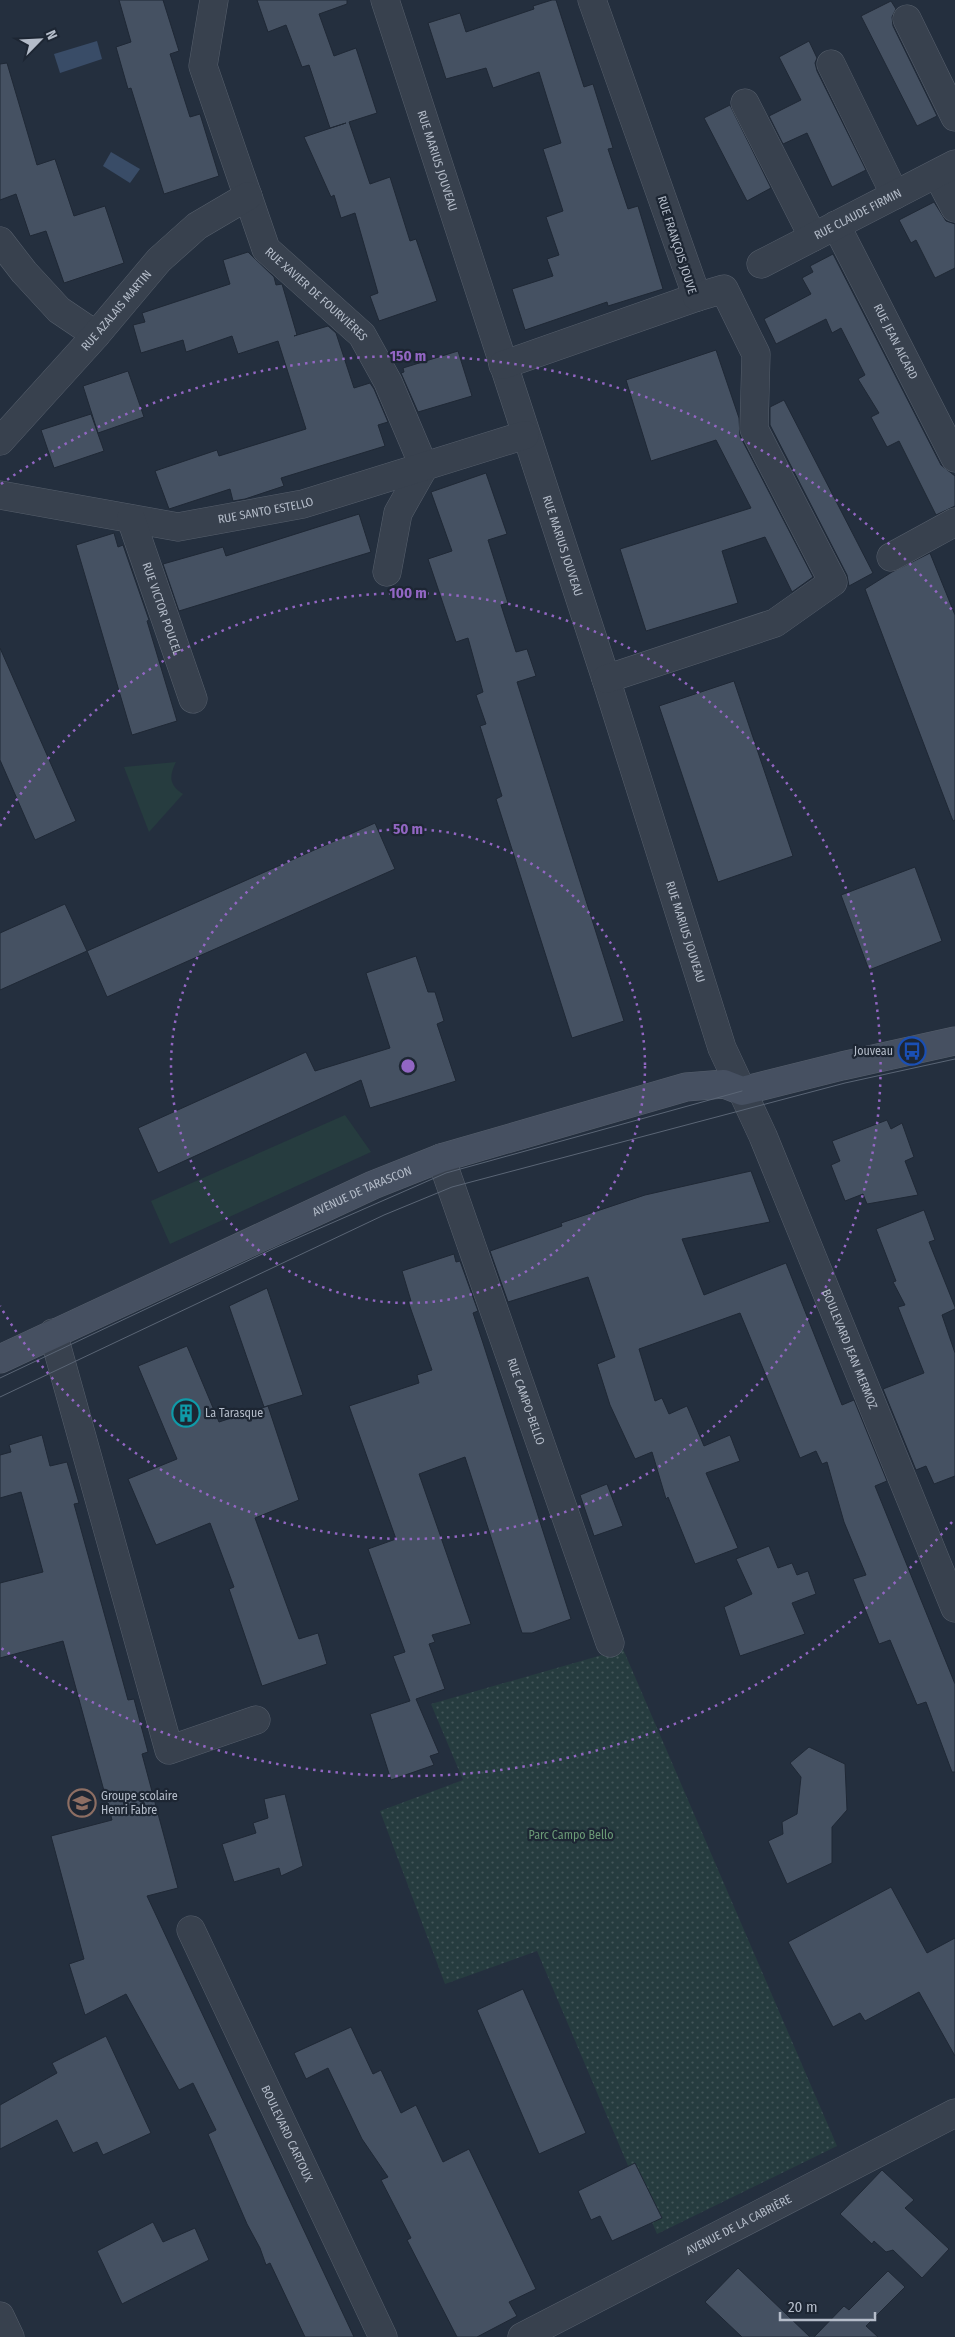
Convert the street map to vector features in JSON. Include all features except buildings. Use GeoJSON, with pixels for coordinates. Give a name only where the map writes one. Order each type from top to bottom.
{"type":"FeatureCollection","features":[{"type":"Feature","properties":{"kind":"street","name":"RUE XAVIER DE FOURVIÈRES"},"geometry":{"type":"LineString","coordinates":[[214,0],[203,66],[266,249],[362,335],[388,382],[424,467]]}},
{"type":"Feature","properties":{"kind":"street","name":"RUE MARIUS JOUVEAU"},"geometry":{"type":"LineString","coordinates":[[385,0],[525,435],[606,679],[722,1048],[742,1090]]}},
{"type":"Feature","properties":{"kind":"street","name":"RUE FRANÇOIS JOUVE"},"geometry":{"type":"LineString","coordinates":[[503,365],[696,298],[592,0]]}},
{"type":"Feature","properties":{"kind":"street"},"geometry":{"type":"LineString","coordinates":[[906,19],[955,117]]}},
{"type":"Feature","properties":{"kind":"street"},"geometry":{"type":"LineString","coordinates":[[831,64],[895,195]]}},
{"type":"Feature","properties":{"kind":"street","name":"RUE JEAN AICARD"},"geometry":{"type":"LineString","coordinates":[[745,104],[825,231],[955,458]]}},
{"type":"Feature","properties":{"kind":"street"},"geometry":{"type":"LineString","coordinates":[[946,169],[955,208]]}},
{"type":"Feature","properties":{"kind":"street","name":"RUE CLAUDE FIRMIN"},"geometry":{"type":"LineString","coordinates":[[761,264],[946,169]]}},
{"type":"Feature","properties":{"kind":"street","name":"RUE AZALAIS MARTIN"},"geometry":{"type":"LineString","coordinates":[[0,441],[96,335],[159,260],[197,226],[248,196]]}},
{"type":"Feature","properties":{"kind":"street"},"geometry":{"type":"LineString","coordinates":[[0,241],[24,272],[59,310],[96,335]]}},
{"type":"Feature","properties":{"kind":"street"},"geometry":{"type":"LineString","coordinates":[[606,679],[775,623],[832,582],[754,429],[756,354],[724,289],[696,298]]}},
{"type":"Feature","properties":{"kind":"street","name":"RUE SANTO ESTELLO"},"geometry":{"type":"LineString","coordinates":[[0,496],[178,527],[303,504],[525,435]]}},
{"type":"Feature","properties":{"kind":"street"},"geometry":{"type":"LineString","coordinates":[[387,572],[398,513],[424,467]]}},
{"type":"Feature","properties":{"kind":"street","name":"RUE VICTOR POUCEL"},"geometry":{"type":"LineString","coordinates":[[131,519],[193,699]]}},
{"type":"Feature","properties":{"kind":"street"},"geometry":{"type":"LineString","coordinates":[[891,557],[955,522]]}},
{"type":"Feature","properties":{"kind":"street"},"geometry":{"type":"LineString","coordinates":[[742,1090],[955,1041]]}},
{"type":"Feature","properties":{"kind":"street","name":"AVENUE DE TARASCON"},"geometry":{"type":"LineString","coordinates":[[0,1358],[372,1185],[441,1158],[686,1087],[724,1084],[742,1090]]}},
{"type":"Feature","properties":{"kind":"street","name":"BOULEVARD JEAN MERMOZ"},"geometry":{"type":"LineString","coordinates":[[742,1090],[763,1136],[955,1608]]}},
{"type":"Feature","properties":{"kind":"street","name":"RUE CAMPO-BELLO"},"geometry":{"type":"LineString","coordinates":[[441,1158],[610,1643]]}},
{"type":"Feature","properties":{"kind":"street"},"geometry":{"type":"LineString","coordinates":[[53,1333],[170,1750],[256,1720]]}},
{"type":"Feature","properties":{"kind":"street","name":"BOULEVARD CARTOUX"},"geometry":{"type":"LineString","coordinates":[[191,1930],[383,2337]]}},
{"type":"Feature","properties":{"kind":"street","name":"AVENUE DE LA CABRIÈRE"},"geometry":{"type":"LineString","coordinates":[[522,2337],[955,2113]]}},
{"type":"Feature","properties":{"kind":"street"},"geometry":{"type":"LineString","coordinates":[[0,2316],[10,2337]]}},
{"type":"Feature","properties":{"kind":"green space"},"geometry":{"type":"Polygon","coordinates":[[[176,762],[171,776],[175,787],[183,794],[149,832],[124,767],[176,762]]]}},
{"type":"Feature","properties":{"kind":"green space"},"geometry":{"type":"Polygon","coordinates":[[[345,1115],[371,1152],[170,1244],[151,1201],[345,1115]]]}},
{"type":"Feature","properties":{"kind":"green space","name":"Parc Campo Bello"},"geometry":{"type":"Polygon","coordinates":[[[623,1649],[837,2146],[657,2234],[537,1951],[445,1984],[380,1811],[463,1780],[431,1704],[623,1649]]]}},
{"type":"Feature","properties":{"kind":"water"},"geometry":{"type":"Polygon","coordinates":[[[97,41],[102,59],[60,73],[54,54],[97,41]]]}},
{"type":"Feature","properties":{"kind":"water"},"geometry":{"type":"Polygon","coordinates":[[[111,152],[140,169],[130,183],[103,166],[111,152]]]}},
{"type":"Feature","properties":{"kind":"tram line"},"geometry":{"type":"LineString","coordinates":[[0,1397],[384,1215],[452,1187],[845,1083],[955,1059]]}},
{"type":"Feature","properties":{"kind":"tram line"},"geometry":{"type":"LineString","coordinates":[[0,1378],[277,1247],[446,1173],[742,1091]]}},
{"type":"Feature","properties":{"kind":"place","name":"Jouveau"},"geometry":{"type":"Point","coordinates":[912,1051]}},
{"type":"Feature","properties":{"kind":"place","name":"La Tarasque"},"geometry":{"type":"Point","coordinates":[186,1413]}},
{"type":"Feature","properties":{"kind":"place","name":"Groupe scolaire Henri Fabre"},"geometry":{"type":"Point","coordinates":[82,1803]}}]}
